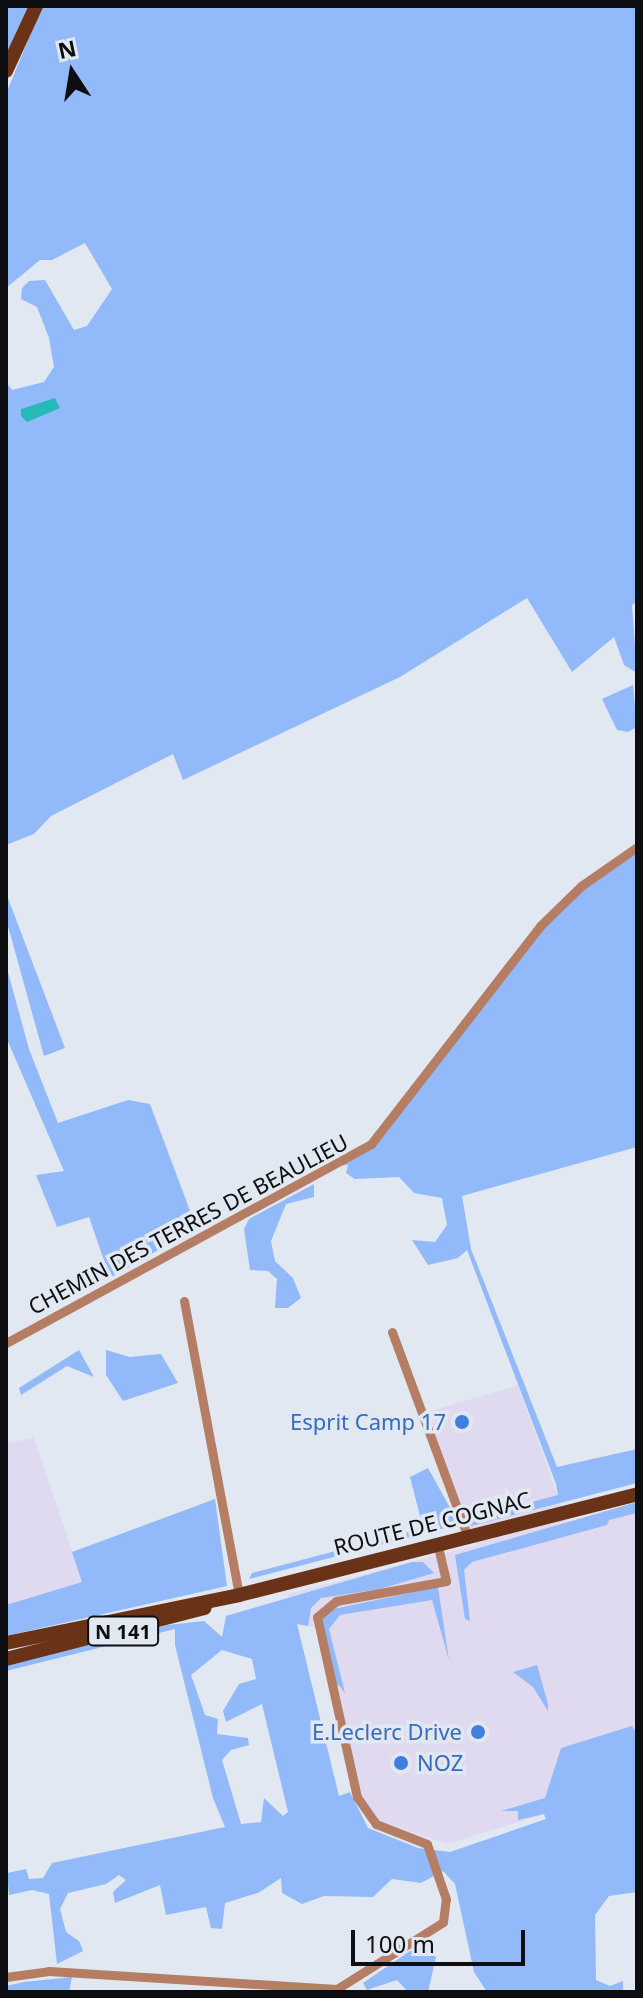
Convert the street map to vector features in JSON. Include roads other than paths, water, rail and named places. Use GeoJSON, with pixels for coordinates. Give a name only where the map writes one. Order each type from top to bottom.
{"type":"FeatureCollection","features":[{"type":"Feature","properties":{"kind":"main road"},"geometry":{"type":"LineString","coordinates":[[6,71],[36,6]]}},
{"type":"Feature","properties":{"kind":"main road","name":"ROUTE DE COGNAC"},"geometry":{"type":"LineString","coordinates":[[6,1643],[239,1595],[637,1494]]}},
{"type":"Feature","properties":{"kind":"main road","name":"ROUTE DE COGNAC"},"geometry":{"type":"LineString","coordinates":[[6,1659],[158,1622],[239,1595]]}},
{"type":"Feature","properties":{"kind":"street","name":"CHEMIN DES TERRES DE BEAULIEU"},"geometry":{"type":"LineString","coordinates":[[6,1343],[371,1144],[540,926],[581,886],[637,847]]}},
{"type":"Feature","properties":{"kind":"street"},"geometry":{"type":"LineString","coordinates":[[184,1301],[239,1595]]}},
{"type":"Feature","properties":{"kind":"street"},"geometry":{"type":"LineString","coordinates":[[392,1332],[468,1537]]}},
{"type":"Feature","properties":{"kind":"street"},"geometry":{"type":"LineString","coordinates":[[6,1977],[49,1971],[334,1990],[443,1922],[446,1899],[427,1844],[376,1824],[357,1797],[317,1617],[336,1601],[446,1581],[438,1545]]}},
{"type":"Feature","properties":{"kind":"place","name":"Esprit Camp 17"},"geometry":{"type":"Point","coordinates":[462,1422]}},
{"type":"Feature","properties":{"kind":"place","name":"E.Leclerc Drive"},"geometry":{"type":"Point","coordinates":[478,1732]}},
{"type":"Feature","properties":{"kind":"place","name":"NOZ"},"geometry":{"type":"Point","coordinates":[401,1763]}}]}
